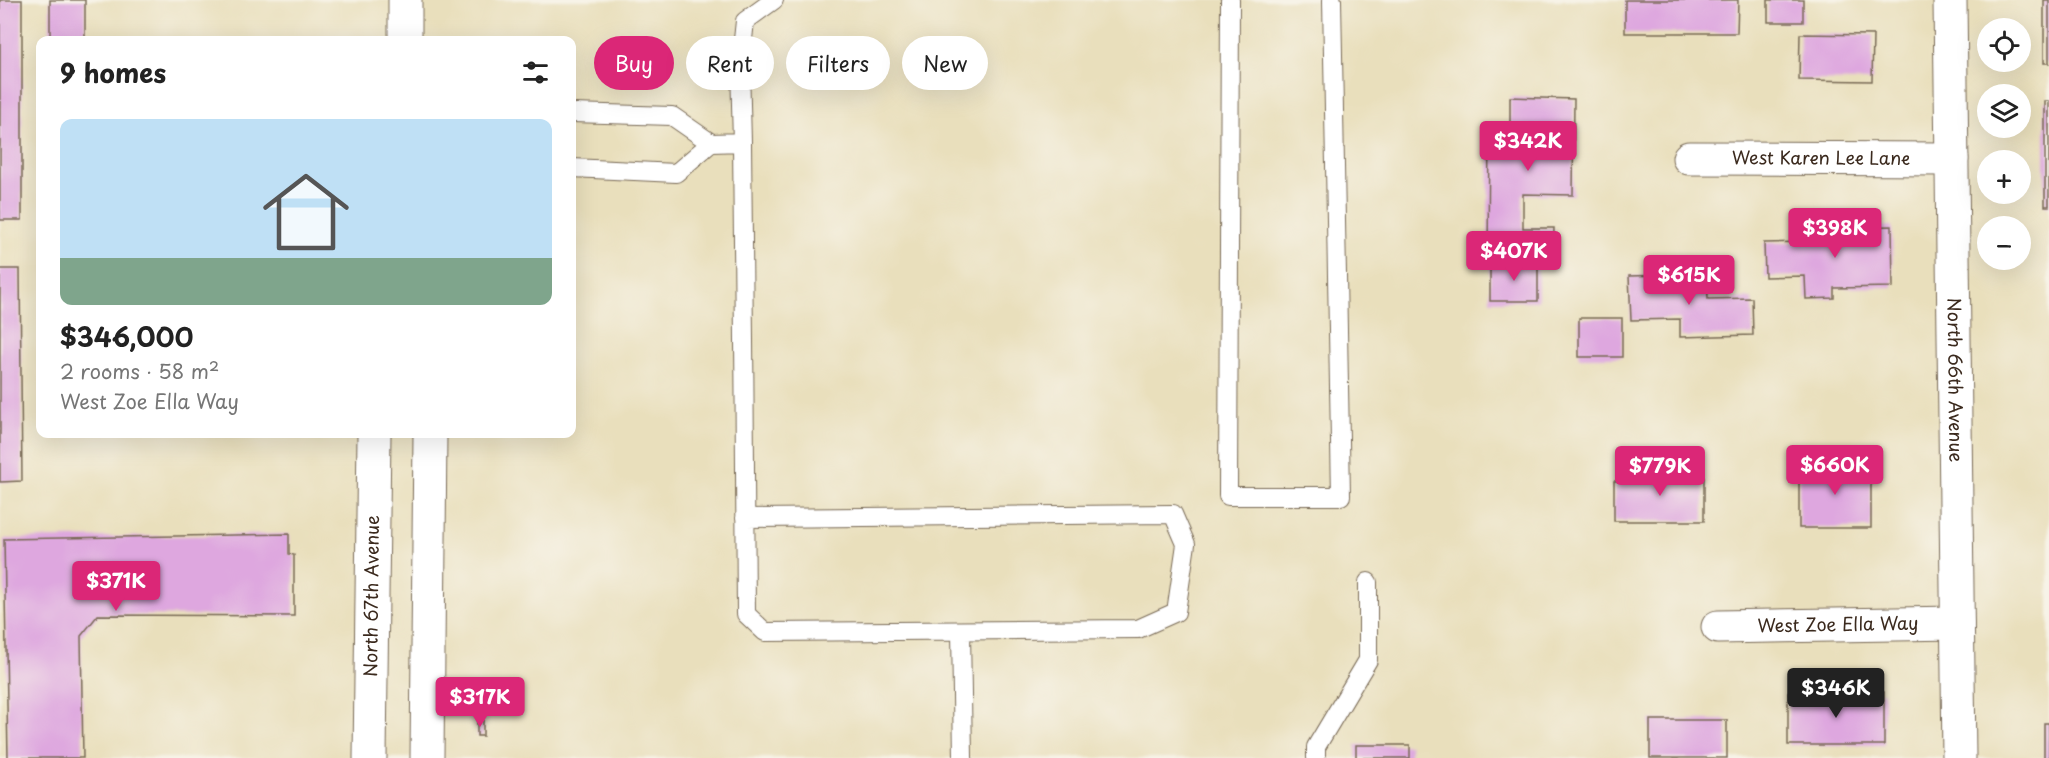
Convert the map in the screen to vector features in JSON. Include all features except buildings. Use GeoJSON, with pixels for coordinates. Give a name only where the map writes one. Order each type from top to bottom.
{"type":"FeatureCollection","features":[{"type":"Feature","properties":{"kind":"street"},"geometry":{"type":"LineString","coordinates":[[405,0],[405,36]]}},
{"type":"Feature","properties":{"kind":"street","name":"North 66th Avenue"},"geometry":{"type":"LineString","coordinates":[[1950,0],[1959,758]]}},
{"type":"Feature","properties":{"kind":"street","name":"West Karen Lee Lane"},"geometry":{"type":"LineString","coordinates":[[1689,158],[1952,159]]}},
{"type":"Feature","properties":{"kind":"street","name":"North 67th Avenue"},"geometry":{"type":"LineString","coordinates":[[370,758],[374,438]]}},
{"type":"Feature","properties":{"kind":"street"},"geometry":{"type":"LineString","coordinates":[[427,758],[430,438]]}},
{"type":"Feature","properties":{"kind":"street","name":"West Zoe Ella Way"},"geometry":{"type":"LineString","coordinates":[[1718,627],[1957,623]]}},
{"type":"Feature","properties":{"kind":"lane"},"geometry":{"type":"LineString","coordinates":[[745,518],[1173,514],[1186,544],[1176,612],[1138,629],[765,632],[746,614],[740,67],[745,21],[774,0]]}},
{"type":"Feature","properties":{"kind":"lane"},"geometry":{"type":"LineString","coordinates":[[1230,0],[1228,496],[1341,496],[1332,0]]}},
{"type":"Feature","properties":{"kind":"lane"},"geometry":{"type":"LineString","coordinates":[[576,113],[672,116],[711,144]]}},
{"type":"Feature","properties":{"kind":"lane"},"geometry":{"type":"LineString","coordinates":[[576,168],[676,172],[711,144],[742,142]]}},
{"type":"Feature","properties":{"kind":"lane"},"geometry":{"type":"LineString","coordinates":[[1316,758],[1316,747],[1368,660],[1368,582]]}},
{"type":"Feature","properties":{"kind":"lane"},"geometry":{"type":"LineString","coordinates":[[960,631],[963,758]]}}]}
